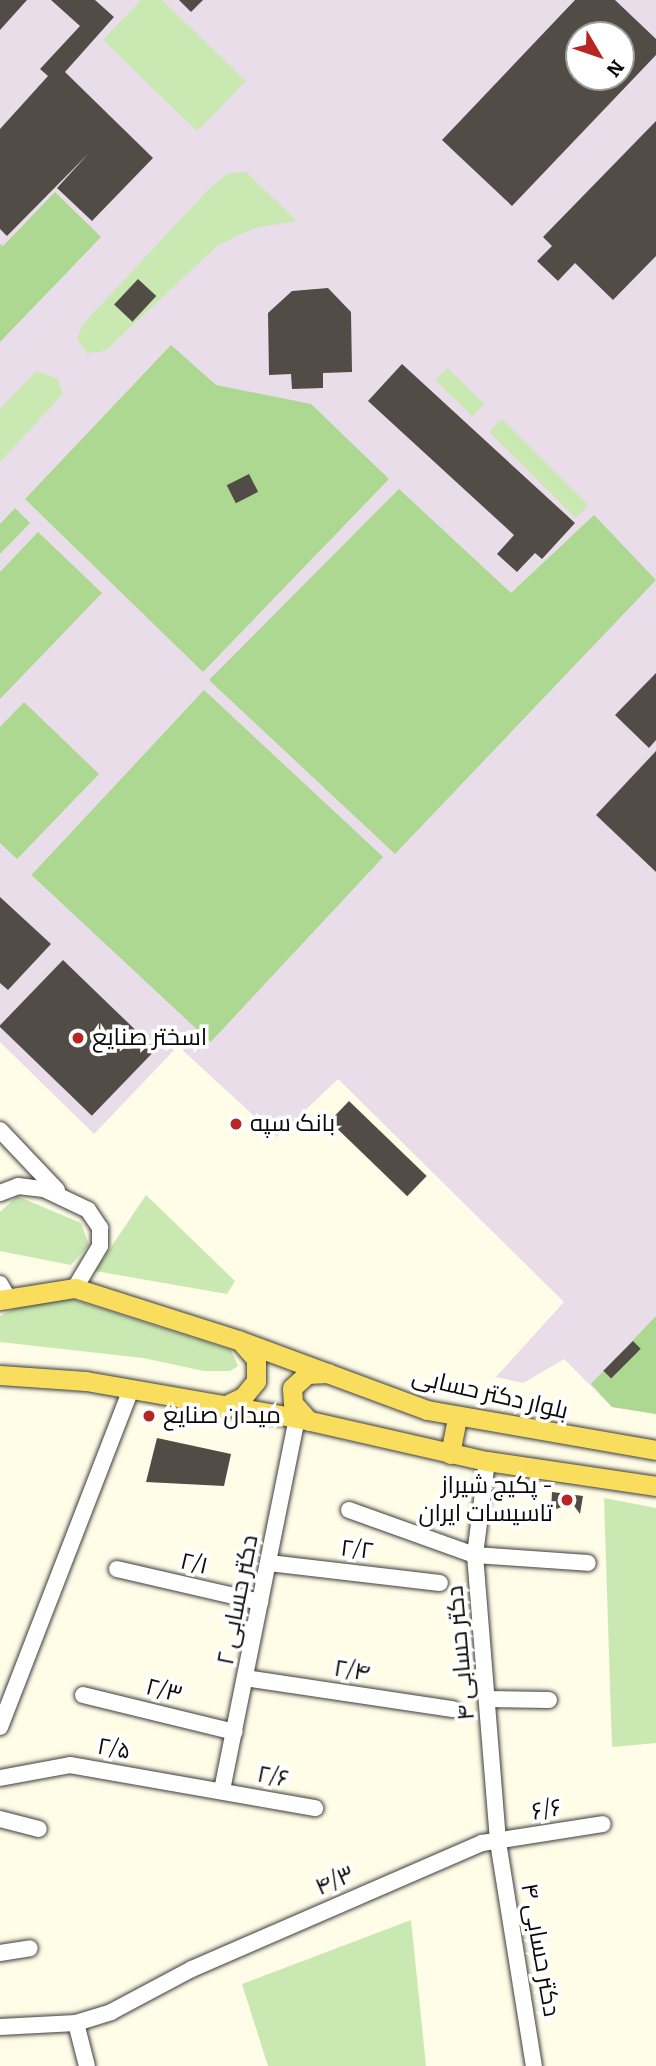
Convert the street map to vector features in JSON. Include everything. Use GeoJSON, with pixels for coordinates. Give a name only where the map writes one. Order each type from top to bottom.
{"type":"FeatureCollection","features":[{"type":"Feature","properties":{"kind":"main road"},"geometry":{"type":"LineString","coordinates":[[3,1294],[75,1288],[238,1340],[256,1359],[256,1381],[243,1397],[220,1408]]}},
{"type":"Feature","properties":{"kind":"main road","name":"بلوار دکتر حسابی"},"geometry":{"type":"LineString","coordinates":[[238,1340],[457,1417],[656,1450]]}},
{"type":"Feature","properties":{"kind":"main road"},"geometry":{"type":"LineString","coordinates":[[0,1367],[39,1377]]}},
{"type":"Feature","properties":{"kind":"main road"},"geometry":{"type":"LineString","coordinates":[[303,1419],[293,1404],[292,1388],[307,1374],[332,1374]]}},
{"type":"Feature","properties":{"kind":"main road"},"geometry":{"type":"LineString","coordinates":[[0,1375],[39,1377],[131,1389],[220,1408],[303,1419],[487,1461],[656,1486]]}},
{"type":"Feature","properties":{"kind":"main road"},"geometry":{"type":"LineString","coordinates":[[450,1454],[457,1417]]}},
{"type":"Feature","properties":{"kind":"street"},"geometry":{"type":"LineString","coordinates":[[0,1130],[64,1197]]}},
{"type":"Feature","properties":{"kind":"street"},"geometry":{"type":"LineString","coordinates":[[0,1193],[18,1186],[64,1197],[88,1210],[100,1228],[100,1246],[75,1288]]}},
{"type":"Feature","properties":{"kind":"street"},"geometry":{"type":"LineString","coordinates":[[0,1725],[131,1389]]}},
{"type":"Feature","properties":{"kind":"street","name":"دکتر حسابی ۲"},"geometry":{"type":"LineString","coordinates":[[222,1790],[260,1602],[303,1419]]}},
{"type":"Feature","properties":{"kind":"street","name":"دکتر حسابی ۴"},"geometry":{"type":"LineString","coordinates":[[487,1461],[475,1555],[498,1842]]}},
{"type":"Feature","properties":{"kind":"street"},"geometry":{"type":"LineString","coordinates":[[349,1510],[475,1555],[588,1563]]}},
{"type":"Feature","properties":{"kind":"street","name":"۲/۲"},"geometry":{"type":"LineString","coordinates":[[269,1563],[440,1583]]}},
{"type":"Feature","properties":{"kind":"street","name":"۲/۱"},"geometry":{"type":"LineString","coordinates":[[117,1569],[260,1602]]}},
{"type":"Feature","properties":{"kind":"street","name":"۲/۴"},"geometry":{"type":"LineString","coordinates":[[245,1678],[453,1709]]}},
{"type":"Feature","properties":{"kind":"street","name":"۲/۳"},"geometry":{"type":"LineString","coordinates":[[82,1695],[235,1732]]}},
{"type":"Feature","properties":{"kind":"street"},"geometry":{"type":"LineString","coordinates":[[488,1699],[549,1700]]}},
{"type":"Feature","properties":{"kind":"street","name":"۲/۵"},"geometry":{"type":"LineString","coordinates":[[0,1778],[70,1765],[222,1790]]}},
{"type":"Feature","properties":{"kind":"street","name":"۲/۶"},"geometry":{"type":"LineString","coordinates":[[222,1790],[316,1808]]}},
{"type":"Feature","properties":{"kind":"street"},"geometry":{"type":"LineString","coordinates":[[0,1819],[39,1829]]}},
{"type":"Feature","properties":{"kind":"street","name":"۶/۶"},"geometry":{"type":"LineString","coordinates":[[498,1842],[603,1824]]}},
{"type":"Feature","properties":{"kind":"street","name":"۴/۳"},"geometry":{"type":"LineString","coordinates":[[0,2027],[76,2022],[111,2012],[192,1969],[482,1843],[498,1842]]}},
{"type":"Feature","properties":{"kind":"street","name":"۴ دکتر حسابی"},"geometry":{"type":"LineString","coordinates":[[498,1842],[534,2066]]}},
{"type":"Feature","properties":{"kind":"street"},"geometry":{"type":"LineString","coordinates":[[0,1953],[30,1948]]}},
{"type":"Feature","properties":{"kind":"street"},"geometry":{"type":"LineString","coordinates":[[76,2022],[87,2066]]}},
{"type":"Feature","properties":{"kind":"shaded area"},"geometry":{"type":"Polygon","coordinates":[[[0,0],[656,0],[656,1414],[612,1407],[564,1359],[523,1383],[496,1377],[564,1302],[338,1079],[277,1137],[178,1046],[94,1134],[0,1042],[0,0]]]}},
{"type":"Feature","properties":{"kind":"green space"},"geometry":{"type":"Polygon","coordinates":[[[141,0],[162,0],[246,81],[197,131],[103,40],[141,0]]]}},
{"type":"Feature","properties":{"kind":"green space"},"geometry":{"type":"Polygon","coordinates":[[[246,172],[297,221],[255,228],[218,245],[105,351],[87,353],[77,339],[82,325],[208,190],[229,173],[246,172]]]}},
{"type":"Feature","properties":{"kind":"green space"},"geometry":{"type":"Polygon","coordinates":[[[55,192],[101,237],[0,342],[0,244],[3,246],[55,192]]]}},
{"type":"Feature","properties":{"kind":"green space"},"geometry":{"type":"Polygon","coordinates":[[[171,345],[216,385],[311,404],[389,479],[203,672],[25,499],[171,345]]]}},
{"type":"Feature","properties":{"kind":"green space"},"geometry":{"type":"Polygon","coordinates":[[[447,368],[484,404],[473,416],[435,380],[447,368]]]}},
{"type":"Feature","properties":{"kind":"green space"},"geometry":{"type":"Polygon","coordinates":[[[36,371],[58,379],[63,394],[0,462],[0,409],[36,371]]]}},
{"type":"Feature","properties":{"kind":"green space"},"geometry":{"type":"Polygon","coordinates":[[[502,419],[588,505],[576,518],[489,432],[502,419]]]}},
{"type":"Feature","properties":{"kind":"green space"},"geometry":{"type":"Polygon","coordinates":[[[399,489],[511,593],[594,515],[656,580],[395,854],[209,680],[399,489]]]}},
{"type":"Feature","properties":{"kind":"green space"},"geometry":{"type":"Polygon","coordinates":[[[15,508],[30,523],[0,554],[0,524],[15,508]]]}},
{"type":"Feature","properties":{"kind":"green space"},"geometry":{"type":"Polygon","coordinates":[[[38,532],[102,593],[0,699],[0,572],[38,532]]]}},
{"type":"Feature","properties":{"kind":"green space"},"geometry":{"type":"Polygon","coordinates":[[[204,690],[383,857],[211,1042],[31,875],[204,690]]]}},
{"type":"Feature","properties":{"kind":"green space"},"geometry":{"type":"Polygon","coordinates":[[[24,702],[99,774],[17,859],[0,843],[0,727],[24,702]]]}},
{"type":"Feature","properties":{"kind":"green space"},"geometry":{"type":"Polygon","coordinates":[[[146,1195],[235,1281],[227,1294],[95,1271],[146,1195]]]}},
{"type":"Feature","properties":{"kind":"green space"},"geometry":{"type":"Polygon","coordinates":[[[17,1196],[81,1223],[89,1245],[71,1265],[0,1251],[0,1212],[17,1196]]]}},
{"type":"Feature","properties":{"kind":"green space"},"geometry":{"type":"Polygon","coordinates":[[[68,1298],[231,1350],[238,1366],[230,1371],[204,1371],[143,1358],[0,1342],[0,1316],[20,1306],[68,1298]]]}},
{"type":"Feature","properties":{"kind":"green space"},"geometry":{"type":"Polygon","coordinates":[[[656,1316],[656,1414],[612,1407],[591,1384],[656,1316]]]}},
{"type":"Feature","properties":{"kind":"green space"},"geometry":{"type":"Polygon","coordinates":[[[604,1498],[656,1508],[656,1743],[612,1747],[604,1498]]]}},
{"type":"Feature","properties":{"kind":"green space"},"geometry":{"type":"Polygon","coordinates":[[[411,1920],[426,2066],[268,2066],[242,1984],[411,1920]]]}},
{"type":"Feature","properties":{"kind":"building"},"geometry":{"type":"Polygon","coordinates":[[[0,0],[27,0],[0,30],[0,0]]]}},
{"type":"Feature","properties":{"kind":"building"},"geometry":{"type":"Polygon","coordinates":[[[51,0],[95,0],[114,17],[65,72],[153,158],[92,221],[57,188],[89,153],[7,236],[0,229],[0,129],[48,76],[40,69],[80,26],[51,0]]]}},
{"type":"Feature","properties":{"kind":"building"},"geometry":{"type":"Polygon","coordinates":[[[179,0],[203,0],[191,12],[179,0]]]}},
{"type":"Feature","properties":{"kind":"building"},"geometry":{"type":"Polygon","coordinates":[[[575,0],[615,0],[656,39],[656,55],[635,77],[635,21],[565,21],[565,91],[622,91],[512,206],[442,140],[575,0]]]}},
{"type":"Feature","properties":{"kind":"building"},"geometry":{"type":"Polygon","coordinates":[[[656,121],[656,256],[613,300],[575,263],[558,281],[537,261],[552,246],[543,237],[656,121]]]}},
{"type":"Feature","properties":{"kind":"building"},"geometry":{"type":"Polygon","coordinates":[[[138,279],[156,296],[132,322],[114,305],[138,279]]]}},
{"type":"Feature","properties":{"kind":"building"},"geometry":{"type":"Polygon","coordinates":[[[328,288],[351,312],[352,372],[323,373],[323,388],[292,389],[291,374],[269,375],[268,313],[292,291],[328,288]]]}},
{"type":"Feature","properties":{"kind":"building"},"geometry":{"type":"Polygon","coordinates":[[[402,364],[575,523],[542,559],[535,553],[517,572],[497,554],[514,535],[368,401],[402,364]]]}},
{"type":"Feature","properties":{"kind":"building"},"geometry":{"type":"Polygon","coordinates":[[[249,474],[258,492],[236,503],[227,485],[249,474]]]}},
{"type":"Feature","properties":{"kind":"building"},"geometry":{"type":"Polygon","coordinates":[[[656,673],[656,740],[649,748],[615,715],[656,673]]]}},
{"type":"Feature","properties":{"kind":"building"},"geometry":{"type":"Polygon","coordinates":[[[656,751],[656,872],[596,815],[656,751]]]}},
{"type":"Feature","properties":{"kind":"building"},"geometry":{"type":"Polygon","coordinates":[[[0,897],[51,944],[8,990],[0,983],[0,897]]]}},
{"type":"Feature","properties":{"kind":"building","name":"اسختر صنایع"},"geometry":{"type":"Polygon","coordinates":[[[63,960],[156,1050],[92,1116],[0,1027],[63,960]]]}},
{"type":"Feature","properties":{"kind":"building"},"geometry":{"type":"Polygon","coordinates":[[[349,1101],[427,1176],[407,1196],[330,1121],[349,1101]]]}},
{"type":"Feature","properties":{"kind":"building"},"geometry":{"type":"Polygon","coordinates":[[[633,1341],[641,1349],[611,1378],[603,1371],[633,1341]]]}},
{"type":"Feature","properties":{"kind":"building"},"geometry":{"type":"Polygon","coordinates":[[[157,1438],[231,1454],[224,1486],[146,1482],[157,1438]]]}},
{"type":"Feature","properties":{"kind":"building","name":"پکیج شیراز - تاسیسات ایران"},"geometry":{"type":"Polygon","coordinates":[[[552,1492],[583,1496],[580,1514],[572,1503],[551,1511],[552,1492]]]}},
{"type":"Feature","properties":{"kind":"place","name":"اسختر صنایع"},"geometry":{"type":"Point","coordinates":[78,1038]}},
{"type":"Feature","properties":{"kind":"place","name":"بانک سپه"},"geometry":{"type":"Point","coordinates":[236,1124]}},
{"type":"Feature","properties":{"kind":"place","name":"میدان صنایع"},"geometry":{"type":"Point","coordinates":[149,1416]}},
{"type":"Feature","properties":{"kind":"place","name":"پکیج شیراز - تاسیسات ایران"},"geometry":{"type":"Point","coordinates":[567,1500]}}]}
